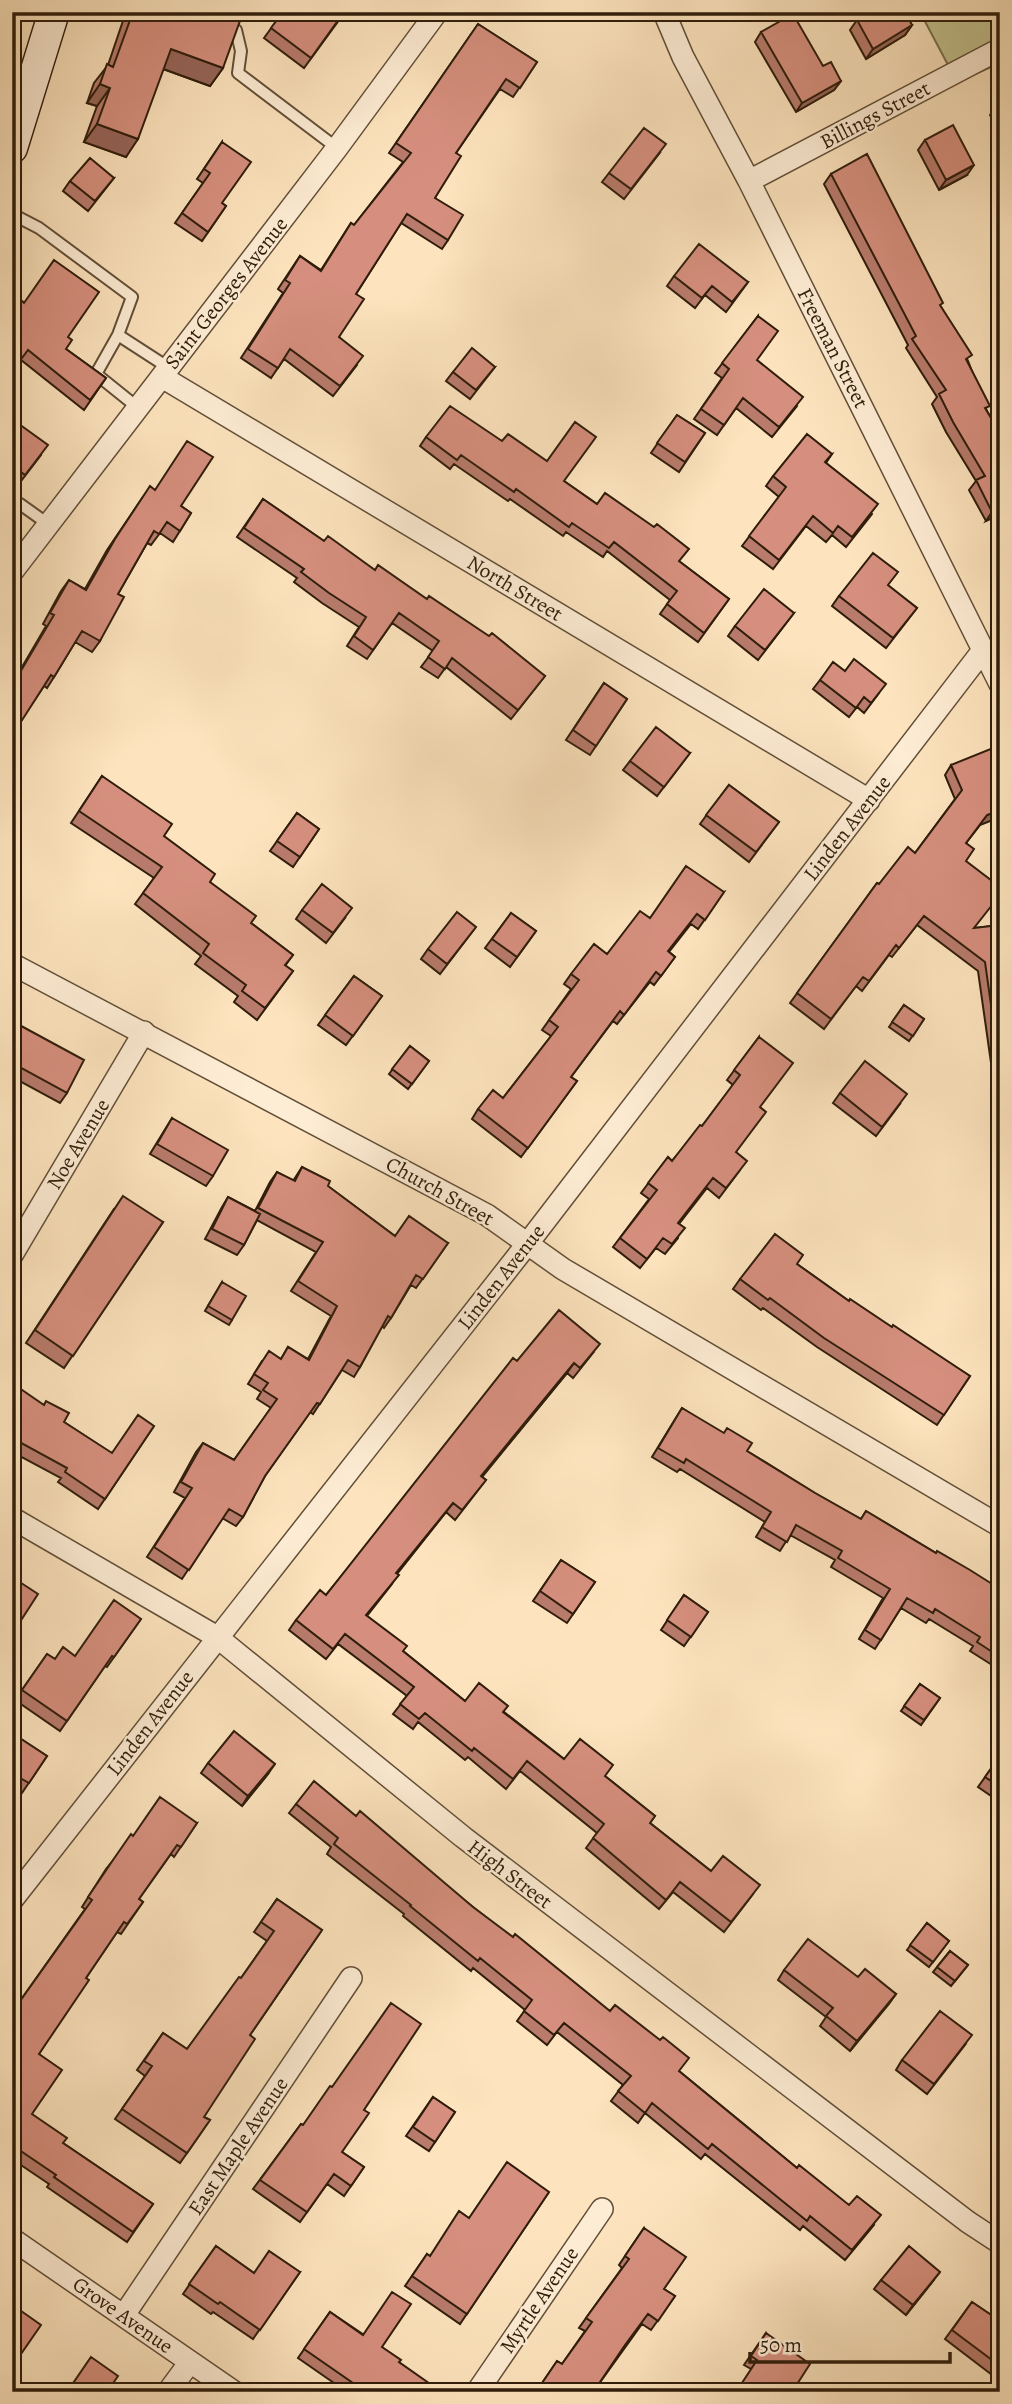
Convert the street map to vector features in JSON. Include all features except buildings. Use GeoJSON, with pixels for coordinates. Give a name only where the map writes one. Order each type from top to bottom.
{"type":"FeatureCollection","features":[{"type":"Feature","properties":{"kind":"main road"},"geometry":{"type":"LineString","coordinates":[[12,148],[20,102],[54,12]]}},
{"type":"Feature","properties":{"kind":"street","name":"Saint Georges Avenue"},"geometry":{"type":"LineString","coordinates":[[12,572],[337,148],[437,12]]}},
{"type":"Feature","properties":{"kind":"street","name":"Freeman Street"},"geometry":{"type":"LineString","coordinates":[[664,12],[683,57],[750,181],[1000,684]]}},
{"type":"Feature","properties":{"kind":"street","name":"Billings Street"},"geometry":{"type":"LineString","coordinates":[[750,181],[1000,49]]}},
{"type":"Feature","properties":{"kind":"street","name":"North Street"},"geometry":{"type":"LineString","coordinates":[[165,372],[869,800]]}},
{"type":"Feature","properties":{"kind":"street","name":"Linden Avenue"},"geometry":{"type":"LineString","coordinates":[[15,1892],[528,1243],[984,649]]}},
{"type":"Feature","properties":{"kind":"street","name":"Church Street"},"geometry":{"type":"LineString","coordinates":[[12,964],[488,1215],[563,1269],[1000,1526]]}},
{"type":"Feature","properties":{"kind":"street","name":"Noe Avenue"},"geometry":{"type":"LineString","coordinates":[[12,1255],[144,1032]]}},
{"type":"Feature","properties":{"kind":"street","name":"High Street"},"geometry":{"type":"LineString","coordinates":[[12,1518],[217,1637],[463,1838],[1000,2243]]}},
{"type":"Feature","properties":{"kind":"street","name":"East Maple Avenue"},"geometry":{"type":"LineString","coordinates":[[124,2315],[351,1978]]}},
{"type":"Feature","properties":{"kind":"street","name":"Myrtle Avenue"},"geometry":{"type":"LineString","coordinates":[[477,2392],[601,2209]]}},
{"type":"Feature","properties":{"kind":"street","name":"Grove Avenue"},"geometry":{"type":"LineString","coordinates":[[12,2239],[234,2392]]}},
{"type":"Feature","properties":{"kind":"street"},"geometry":{"type":"LineString","coordinates":[[168,2392],[190,2362]]}},
{"type":"Feature","properties":{"kind":"lane"},"geometry":{"type":"LineString","coordinates":[[217,18],[236,30],[241,51],[237,73],[337,148]]}},
{"type":"Feature","properties":{"kind":"lane"},"geometry":{"type":"LineString","coordinates":[[12,214],[39,228],[132,297],[118,335],[96,374],[137,407]]}},
{"type":"Feature","properties":{"kind":"lane"},"geometry":{"type":"LineString","coordinates":[[118,335],[165,372]]}},
{"type":"Feature","properties":{"kind":"lane"},"geometry":{"type":"LineString","coordinates":[[12,501],[48,524]]}},
{"type":"Feature","properties":{"kind":"green space"},"geometry":{"type":"Polygon","coordinates":[[[920,12],[1000,12],[1000,63],[957,82],[920,12]]]}}]}
